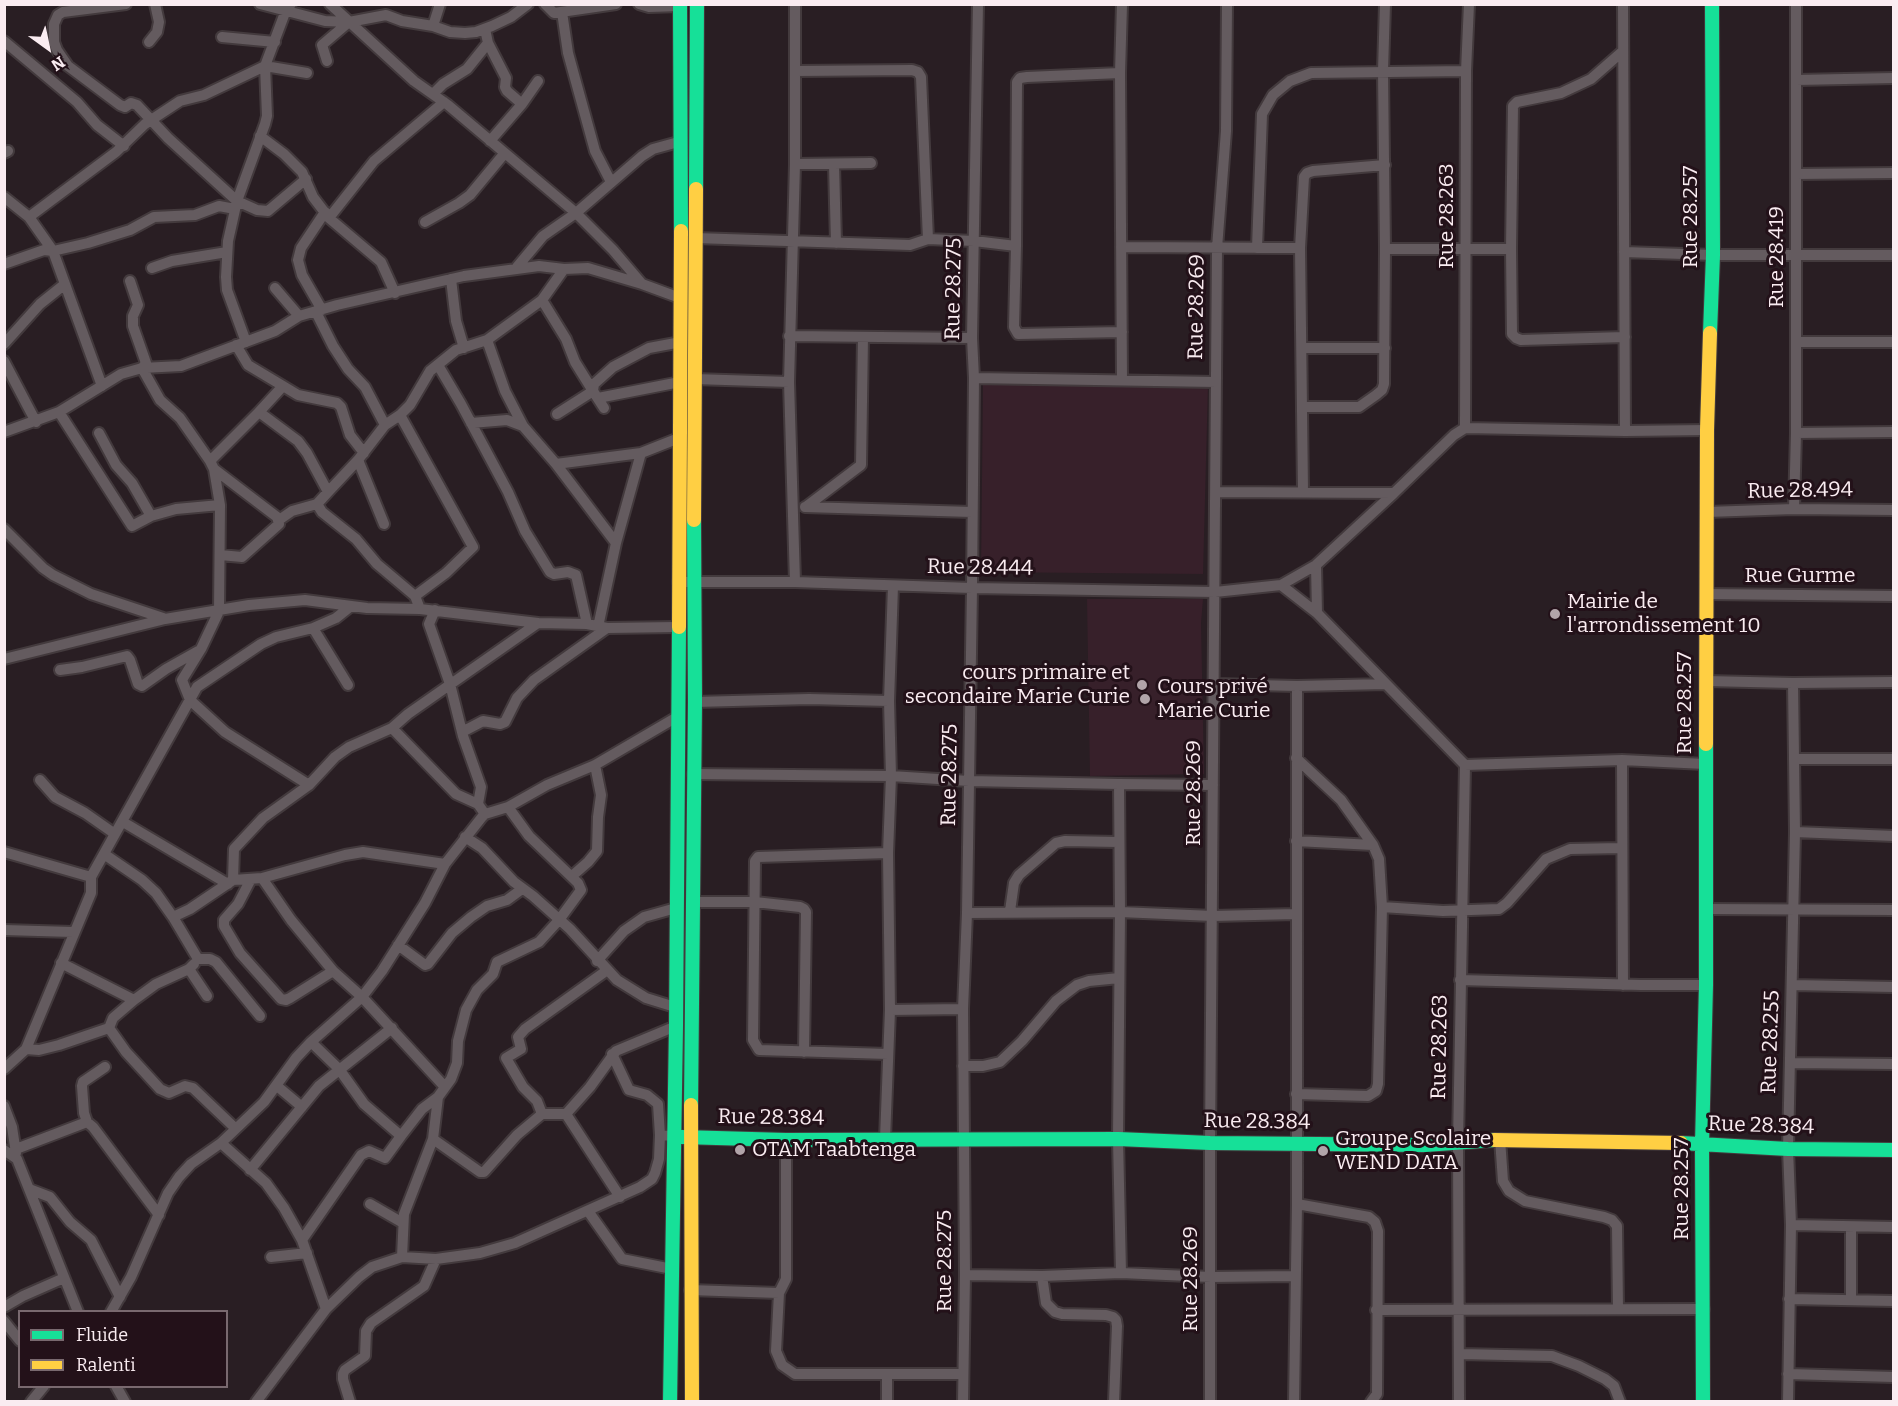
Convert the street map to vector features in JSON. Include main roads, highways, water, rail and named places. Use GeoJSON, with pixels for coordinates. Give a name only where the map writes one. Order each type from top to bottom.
{"type":"FeatureCollection","features":[{"type":"Feature","properties":{"kind":"main road"},"geometry":{"type":"LineString","coordinates":[[692,1401],[690,1290],[697,4]]}},
{"type":"Feature","properties":{"kind":"main road","name":"Rue 28.257"},"geometry":{"type":"LineString","coordinates":[[1703,1401],[1702,1144],[1706,985],[1707,430],[1713,255],[1712,4]]}},
{"type":"Feature","properties":{"kind":"main road"},"geometry":{"type":"LineString","coordinates":[[670,1401],[675,1136],[677,627],[681,342],[680,5]]}},
{"type":"Feature","properties":{"kind":"main road","name":"Rue 28.384"},"geometry":{"type":"LineString","coordinates":[[675,1136],[786,1140],[1118,1139],[1210,1143],[1425,1145],[1500,1139],[1702,1144],[1788,1149],[1893,1150]]}},
{"type":"Feature","properties":{"kind":"place","name":"Mairie de l'arrondissement 10"},"geometry":{"type":"Point","coordinates":[1555,614]}},
{"type":"Feature","properties":{"kind":"place","name":"cours primaire et secondaire Marie Curie"},"geometry":{"type":"Point","coordinates":[1142,685]}},
{"type":"Feature","properties":{"kind":"place","name":"Cours privé Marie Curie"},"geometry":{"type":"Point","coordinates":[1145,699]}},
{"type":"Feature","properties":{"kind":"place","name":"OTAM Taabtenga"},"geometry":{"type":"Point","coordinates":[740,1150]}},
{"type":"Feature","properties":{"kind":"place","name":"Groupe Scolaire WEND DATA"},"geometry":{"type":"Point","coordinates":[1323,1151]}}]}
